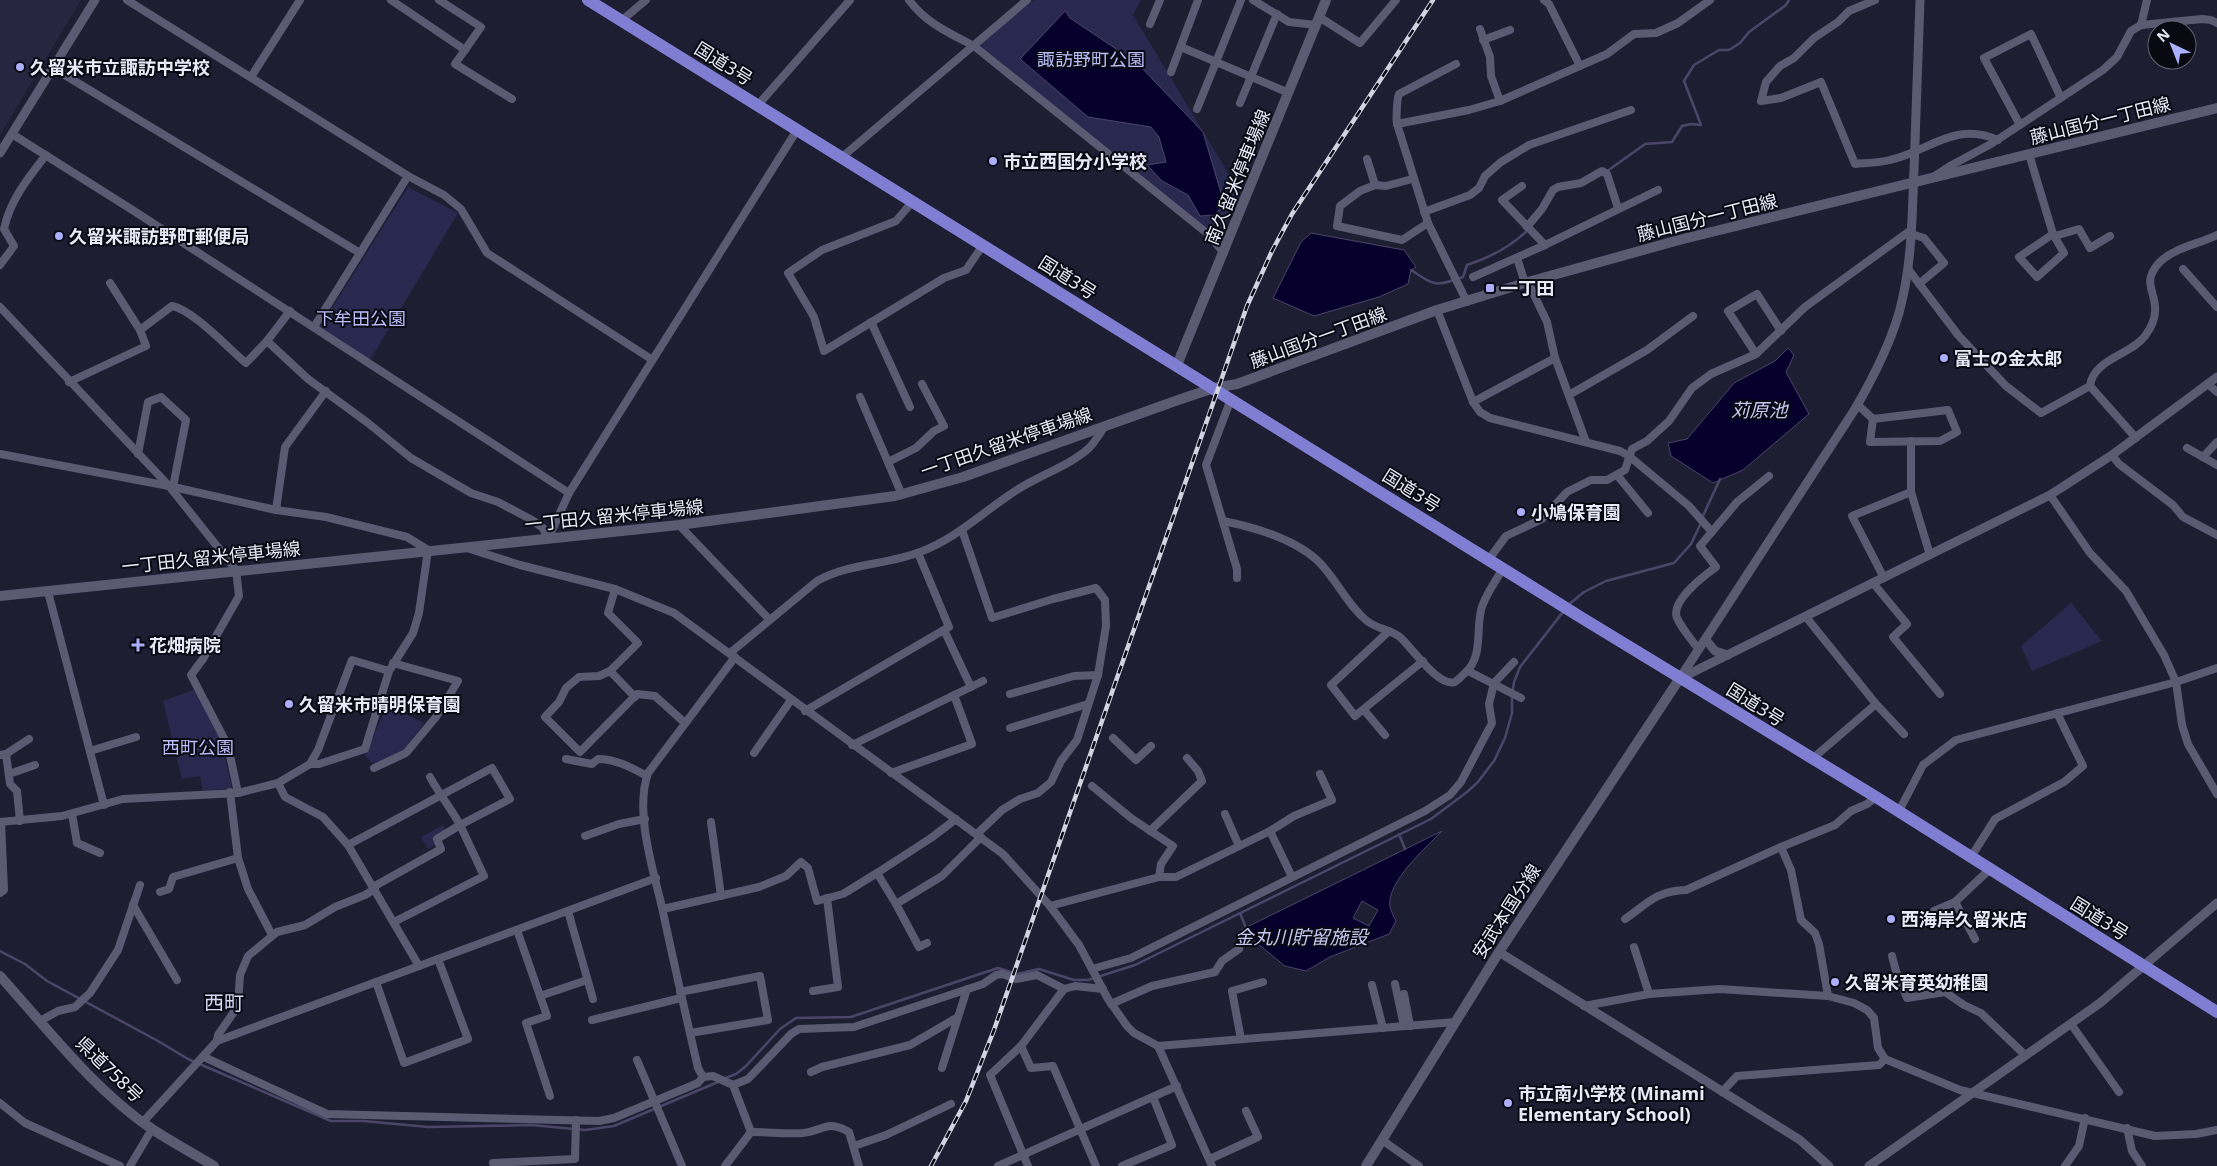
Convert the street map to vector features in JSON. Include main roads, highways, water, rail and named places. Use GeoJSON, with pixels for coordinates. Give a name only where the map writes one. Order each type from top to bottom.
{"type":"FeatureCollection","features":[{"type":"Feature","properties":{"kind":"highway","name":"国道3号"},"geometry":{"type":"LineString","coordinates":[[588,0],[1582,618],[1899,811],[2217,1012]]}},
{"type":"Feature","properties":{"kind":"main road","name":"南久留米停車場線"},"geometry":{"type":"LineString","coordinates":[[1177,366],[1326,0]]}},
{"type":"Feature","properties":{"kind":"main road","name":"藤山国分一丁田線"},"geometry":{"type":"LineString","coordinates":[[1214,388],[1237,384],[1437,310],[1680,240],[2217,108]]}},
{"type":"Feature","properties":{"kind":"main road","name":"一丁田久留米停車場線"},"geometry":{"type":"LineString","coordinates":[[0,596],[679,525],[902,494],[963,477],[1214,388]]}},
{"type":"Feature","properties":{"kind":"main road","name":"安武本国分線"},"geometry":{"type":"LineString","coordinates":[[1366,1166],[1499,952],[1680,678]]}},
{"type":"Feature","properties":{"kind":"main road","name":"県道758号"},"geometry":{"type":"LineString","coordinates":[[0,976],[112,1096],[152,1129],[214,1166]]}},
{"type":"Feature","properties":{"kind":"water"},"geometry":{"type":"Polygon","coordinates":[[[1065,11],[1070,18],[1137,63],[1203,132],[1224,203],[1215,215],[1200,216],[1188,195],[1162,181],[1147,165],[1166,162],[1159,137],[1151,127],[1088,117],[1020,59],[1065,11]]]}},
{"type":"Feature","properties":{"kind":"water"},"geometry":{"type":"Polygon","coordinates":[[[1311,233],[1404,250],[1416,267],[1411,270],[1408,284],[1379,297],[1314,316],[1273,298],[1301,242],[1311,233]]]}},
{"type":"Feature","properties":{"kind":"water","name":"苅原池"},"geometry":{"type":"Polygon","coordinates":[[[1788,348],[1794,355],[1786,372],[1809,414],[1743,470],[1713,483],[1671,456],[1668,443],[1687,439],[1734,383],[1775,361],[1788,348]]]}},
{"type":"Feature","properties":{"kind":"water","name":"金丸川貯留施設"},"geometry":{"type":"Polygon","coordinates":[[[1442,831],[1408,866],[1394,887],[1390,897],[1390,907],[1396,921],[1389,934],[1330,957],[1306,971],[1285,966],[1241,930],[1442,831]],[[1362,901],[1353,918],[1369,926],[1378,910],[1362,901]]]}},
{"type":"Feature","properties":{"kind":"waterway"},"geometry":{"type":"LineString","coordinates":[[1606,172],[1645,144],[1672,142],[1682,126],[1691,124],[1701,125],[1684,81],[1694,65],[1719,50],[1729,50],[1740,43],[1749,32],[1786,5],[1789,0]]}},
{"type":"Feature","properties":{"kind":"waterway"},"geometry":{"type":"LineString","coordinates":[[1411,270],[1425,279],[1436,283],[1463,277],[1467,265],[1499,251],[1528,230]]}},
{"type":"Feature","properties":{"kind":"waterway"},"geometry":{"type":"LineString","coordinates":[[1702,518],[1720,479]]}},
{"type":"Feature","properties":{"kind":"waterway"},"geometry":{"type":"LineString","coordinates":[[1568,605],[1584,592],[1606,581],[1674,563],[1691,544],[1701,523]]}},
{"type":"Feature","properties":{"kind":"waterway"},"geometry":{"type":"LineString","coordinates":[[723,1079],[736,1074],[746,1066],[780,1029],[796,1018],[851,1017],[998,968],[1017,974],[1039,969],[1074,980],[1088,980],[1135,965],[1431,819],[1477,783],[1494,761],[1505,738],[1512,713],[1514,682],[1520,667],[1563,612]]}},
{"type":"Feature","properties":{"kind":"waterway"},"geometry":{"type":"LineString","coordinates":[[1399,834],[1405,849]]}},
{"type":"Feature","properties":{"kind":"waterway"},"geometry":{"type":"LineString","coordinates":[[1240,913],[1246,928]]}},
{"type":"Feature","properties":{"kind":"waterway"},"geometry":{"type":"LineString","coordinates":[[0,951],[25,964],[47,981],[188,1059],[331,1121],[364,1121],[428,1127],[531,1125],[585,1130],[614,1126],[718,1082]]}},
{"type":"Feature","properties":{"kind":"railway"},"geometry":{"type":"LineString","coordinates":[[931,1166],[966,1101],[994,1030],[1247,306],[1272,251],[1292,214],[1433,0]]}},
{"type":"Feature","properties":{"kind":"place","name":"久留米市立諏訪中学校"},"geometry":{"type":"Point","coordinates":[20,67]}},
{"type":"Feature","properties":{"kind":"place","name":"市立西国分小学校"},"geometry":{"type":"Point","coordinates":[993,161]}},
{"type":"Feature","properties":{"kind":"place","name":"久留米諏訪野町郵便局"},"geometry":{"type":"Point","coordinates":[59,236]}},
{"type":"Feature","properties":{"kind":"place","name":"一丁田"},"geometry":{"type":"Point","coordinates":[1490,288]}},
{"type":"Feature","properties":{"kind":"place","name":"富士の金太郎"},"geometry":{"type":"Point","coordinates":[1944,358]}},
{"type":"Feature","properties":{"kind":"place","name":"小鳩保育園"},"geometry":{"type":"Point","coordinates":[1521,512]}},
{"type":"Feature","properties":{"kind":"place","name":"花畑病院"},"geometry":{"type":"Point","coordinates":[138,645]}},
{"type":"Feature","properties":{"kind":"place","name":"久留米市晴明保育園"},"geometry":{"type":"Point","coordinates":[289,704]}},
{"type":"Feature","properties":{"kind":"place","name":"西海岸久留米店"},"geometry":{"type":"Point","coordinates":[1891,919]}},
{"type":"Feature","properties":{"kind":"place","name":"久留米育英幼稚園"},"geometry":{"type":"Point","coordinates":[1835,982]}},
{"type":"Feature","properties":{"kind":"place","name":"市立南小学校 (Minami Elementary School)"},"geometry":{"type":"Point","coordinates":[1508,1103]}},
{"type":"Feature","properties":{"kind":"district","name":"西町"},"geometry":{"type":"Point","coordinates":[224,1002]}},
{"type":"Feature","properties":{"kind":"park label","name":"諏訪野町公園"},"geometry":{"type":"Point","coordinates":[1091,59]}},
{"type":"Feature","properties":{"kind":"park label","name":"下牟田公園"},"geometry":{"type":"Point","coordinates":[361,318]}},
{"type":"Feature","properties":{"kind":"park label","name":"西町公園"},"geometry":{"type":"Point","coordinates":[198,747]}}]}
